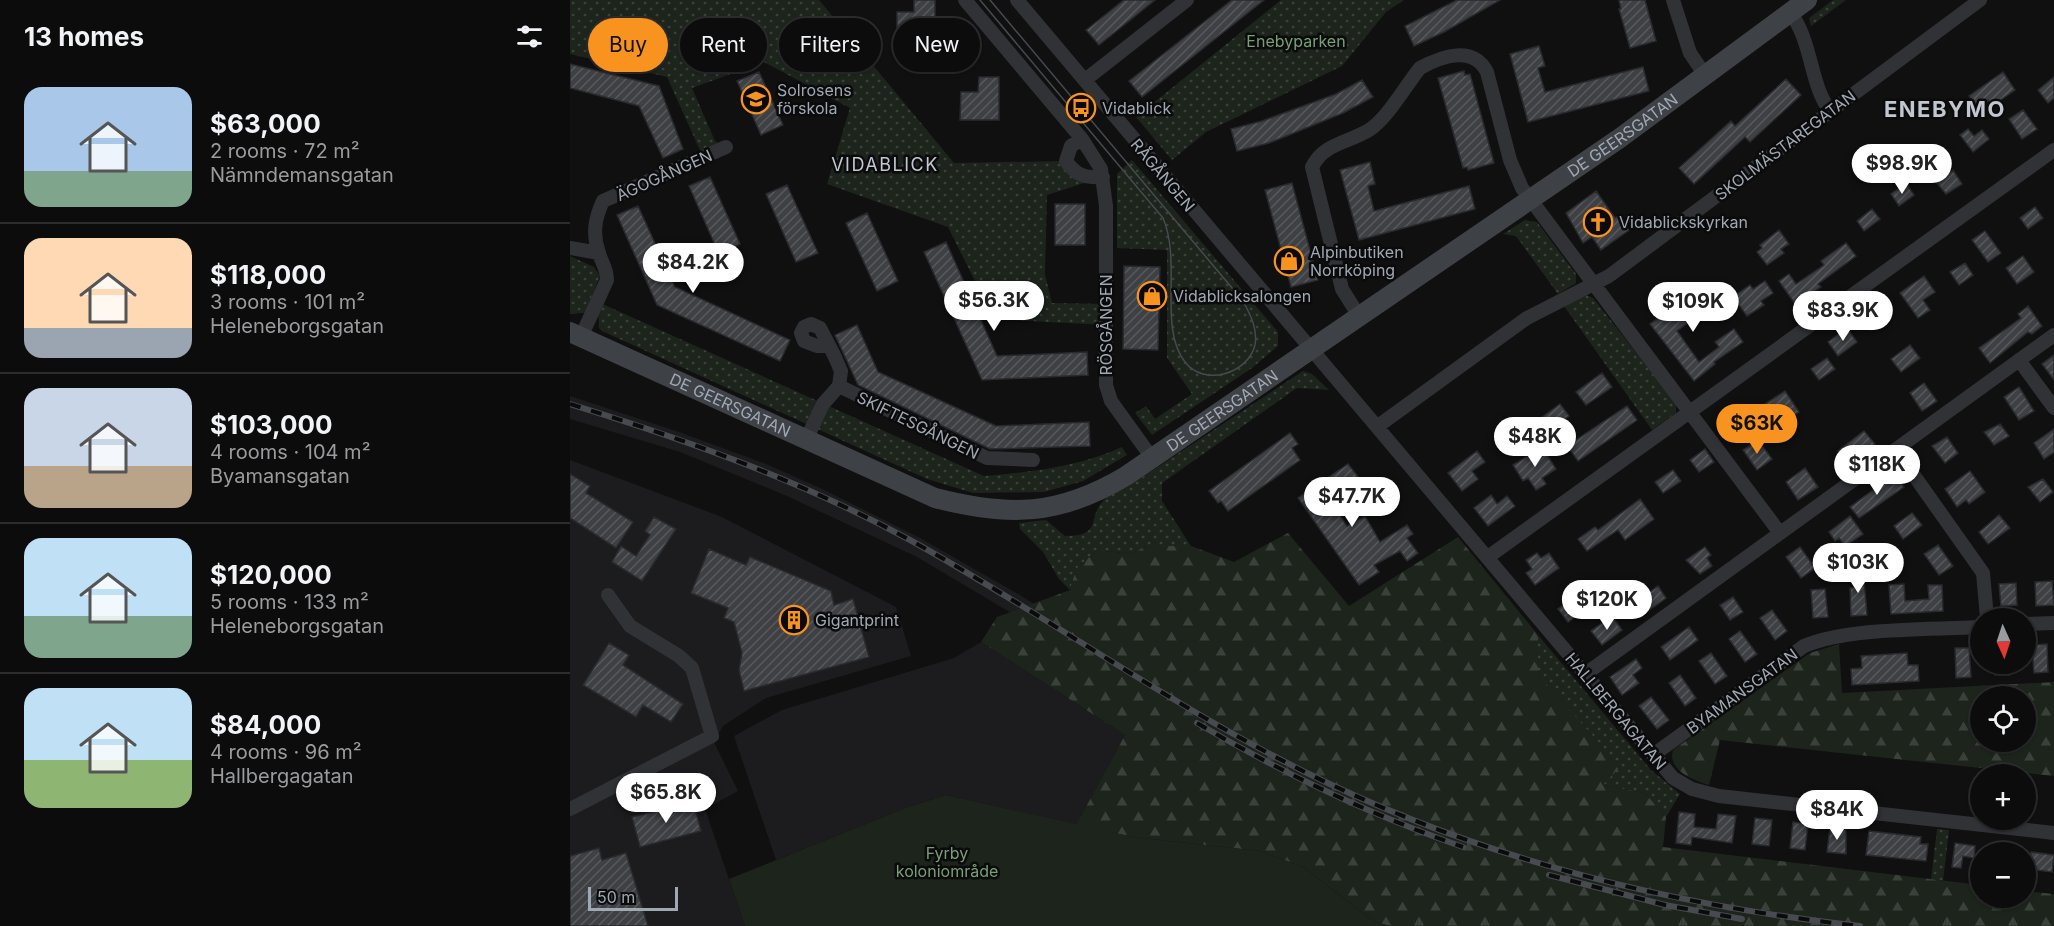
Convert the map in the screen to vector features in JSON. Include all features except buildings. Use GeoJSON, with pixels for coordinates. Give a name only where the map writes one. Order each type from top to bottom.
{"type":"FeatureCollection","features":[{"type":"Feature","properties":{"kind":"main road","name":"DE GEERSGATAN"},"geometry":{"type":"LineString","coordinates":[[576,335],[935,498],[990,510],[1014,511],[1052,506],[1087,497],[1152,458],[1530,200],[1807,0]]}},
{"type":"Feature","properties":{"kind":"street","name":"RÖSGÅNGEN"},"geometry":{"type":"LineString","coordinates":[[965,0],[1082,139],[1096,160],[1103,177],[1106,206],[1106,385],[1111,401],[1152,458]]}},
{"type":"Feature","properties":{"kind":"street","name":"RÅGÅNGEN"},"geometry":{"type":"LineString","coordinates":[[1017,0],[1310,349]]}},
{"type":"Feature","properties":{"kind":"street"},"geometry":{"type":"LineString","coordinates":[[1085,80],[1187,0]]}},
{"type":"Feature","properties":{"kind":"street"},"geometry":{"type":"LineString","coordinates":[[1673,0],[1690,53],[1705,75]]}},
{"type":"Feature","properties":{"kind":"street","name":"SKOLMÄSTAREGATAN"},"geometry":{"type":"LineString","coordinates":[[1378,426],[1527,318],[1594,285],[1980,0]]}},
{"type":"Feature","properties":{"kind":"street"},"geometry":{"type":"LineString","coordinates":[[1790,12],[1805,36],[1821,94],[1830,111]]}},
{"type":"Feature","properties":{"kind":"street"},"geometry":{"type":"LineString","coordinates":[[1359,316],[1342,289],[1312,167],[1318,155],[1328,147],[1372,129],[1420,68],[1431,62],[1462,54],[1472,56],[1481,61],[1515,173],[1530,200],[1780,533]]}},
{"type":"Feature","properties":{"kind":"street"},"geometry":{"type":"LineString","coordinates":[[1082,139],[1071,146],[1066,161],[1077,174],[1087,178],[1103,177]]}},
{"type":"Feature","properties":{"kind":"street","name":"ÄGOGÅNGEN"},"geometry":{"type":"LineString","coordinates":[[576,335],[607,280],[607,270],[599,253],[594,231],[596,216],[603,201],[726,147]]}},
{"type":"Feature","properties":{"kind":"street"},"geometry":{"type":"LineString","coordinates":[[1488,557],[2054,150]]}},
{"type":"Feature","properties":{"kind":"street"},"geometry":{"type":"LineString","coordinates":[[570,248],[599,253]]}},
{"type":"Feature","properties":{"kind":"street"},"geometry":{"type":"LineString","coordinates":[[1584,675],[2054,335]]}},
{"type":"Feature","properties":{"kind":"street","name":"SKIFTESGÅNGEN"},"geometry":{"type":"LineString","coordinates":[[806,441],[823,404],[839,386],[842,371],[827,346]]}},
{"type":"Feature","properties":{"kind":"street","name":"HALLBERGAGATAN"},"geometry":{"type":"LineString","coordinates":[[1310,349],[1378,426],[1584,675],[1673,778],[1706,794],[2054,833]]}},
{"type":"Feature","properties":{"kind":"street"},"geometry":{"type":"LineString","coordinates":[[2019,360],[2054,408]]}},
{"type":"Feature","properties":{"kind":"street","name":"SKIFTESGÅNGEN"},"geometry":{"type":"LineString","coordinates":[[839,386],[987,458],[1033,460]]}},
{"type":"Feature","properties":{"kind":"street"},"geometry":{"type":"LineString","coordinates":[[1896,450],[1983,573],[1986,608]]}},
{"type":"Feature","properties":{"kind":"street"},"geometry":{"type":"LineString","coordinates":[[570,809],[712,736],[692,668],[679,656],[630,626],[608,595]]}},
{"type":"Feature","properties":{"kind":"street"},"geometry":{"type":"LineString","coordinates":[[2036,624],[2054,623]]}},
{"type":"Feature","properties":{"kind":"street","name":"BYAMANSGATAN"},"geometry":{"type":"LineString","coordinates":[[1653,755],[1804,646],[1815,641],[1842,635],[1970,628]]}},
{"type":"Feature","properties":{"kind":"shaded area"},"geometry":{"type":"Polygon","coordinates":[[[570,396],[766,464],[820,488],[920,538],[1025,598],[1091,641],[1018,617],[917,557],[787,496],[680,452],[570,419],[570,396]]]}},
{"type":"Feature","properties":{"kind":"shaded area"},"geometry":{"type":"Polygon","coordinates":[[[570,460],[722,517],[896,607],[911,656],[766,698],[723,726],[714,742],[738,791],[705,809],[745,926],[570,926],[570,460]]]}},
{"type":"Feature","properties":{"kind":"shaded area"},"geometry":{"type":"Polygon","coordinates":[[[981,642],[1125,735],[1076,825],[946,795],[908,807],[776,860],[734,736],[782,710],[954,658],[981,642]]]}},
{"type":"Feature","properties":{"kind":"green space"},"geometry":{"type":"Polygon","coordinates":[[[570,0],[819,0],[834,18],[779,18],[779,70],[767,64],[767,18],[680,18],[680,72],[736,72],[692,88],[715,141],[726,147],[703,157],[667,77],[646,72],[668,72],[668,18],[588,18],[588,58],[570,54],[570,0]]]}},
{"type":"Feature","properties":{"kind":"green space","name":"Enebyparken"},"geometry":{"type":"Polygon","coordinates":[[[1281,0],[1404,0],[1386,12],[1342,66],[1206,132],[1172,160],[1136,117],[1281,0]]]}},
{"type":"Feature","properties":{"kind":"green space"},"geometry":{"type":"Polygon","coordinates":[[[1833,0],[1846,0],[1811,26],[1809,18],[1833,0]]]}},
{"type":"Feature","properties":{"kind":"green space"},"geometry":{"type":"Polygon","coordinates":[[[783,72],[879,72],[954,163],[1066,161],[1103,177],[1047,195],[1045,274],[1052,303],[1107,304],[1106,325],[994,319],[948,227],[827,184],[850,108],[783,72]]]}},
{"type":"Feature","properties":{"kind":"green space"},"geometry":{"type":"Polygon","coordinates":[[[1132,160],[1278,332],[1278,346],[1252,368],[1152,435],[1135,413],[1146,406],[1155,419],[1192,394],[1167,358],[1167,250],[1117,248],[1117,174],[1132,160]]]}},
{"type":"Feature","properties":{"kind":"green space"},"geometry":{"type":"Polygon","coordinates":[[[1525,220],[1537,222],[1576,274],[1576,283],[1558,294],[1516,236],[1503,234],[1525,220]]]}},
{"type":"Feature","properties":{"kind":"green space"},"geometry":{"type":"Polygon","coordinates":[[[570,256],[594,267],[600,276],[585,313],[570,314],[570,256]]]}},
{"type":"Feature","properties":{"kind":"green space"},"geometry":{"type":"Polygon","coordinates":[[[1586,295],[1593,298],[1676,403],[1676,413],[1652,430],[1564,306],[1586,295]]]}},
{"type":"Feature","properties":{"kind":"green space"},"geometry":{"type":"Polygon","coordinates":[[[598,302],[984,476],[1071,464],[1122,447],[1127,455],[1083,481],[1044,492],[973,493],[927,479],[602,331],[599,328],[598,302]]]}},
{"type":"Feature","properties":{"kind":"green space"},"geometry":{"type":"Polygon","coordinates":[[[1303,371],[1312,374],[1329,390],[1297,388],[1162,483],[1162,501],[1191,546],[1146,546],[1131,554],[1097,550],[1076,569],[1070,590],[1059,579],[1043,552],[1020,529],[1019,523],[1046,520],[1065,536],[1085,533],[1090,529],[1104,500],[1129,486],[1303,371]]]}},
{"type":"Feature","properties":{"kind":"green space"},"geometry":{"type":"Polygon","coordinates":[[[1288,533],[1349,606],[1458,537],[1538,635],[1538,675],[1604,748],[1618,769],[1603,785],[1645,793],[1666,817],[1663,847],[1970,884],[1970,908],[2036,908],[2036,892],[2054,894],[2054,926],[1390,926],[1375,922],[1303,867],[1260,851],[1133,837],[1076,825],[1125,735],[981,642],[997,617],[1070,590],[1076,569],[1097,550],[1131,554],[1146,546],[1191,546],[1234,562],[1288,533]]]}},
{"type":"Feature","properties":{"kind":"green space"},"geometry":{"type":"Polygon","coordinates":[[[1538,635],[1651,770],[1680,794],[1666,817],[1645,793],[1602,785],[1617,769],[1537,675],[1538,635]]]}},
{"type":"Feature","properties":{"kind":"green space"},"geometry":{"type":"Polygon","coordinates":[[[1839,644],[1842,693],[1970,686],[1970,752],[2036,752],[2036,686],[1977,686],[2054,682],[2054,776],[2036,774],[2036,764],[1970,764],[1970,767],[1720,740],[1709,785],[1689,777],[1678,769],[1672,757],[1673,750],[1810,653],[1839,644]]]}},
{"type":"Feature","properties":{"kind":"green space","name":"Fyrby koloniområde"},"geometry":{"type":"Polygon","coordinates":[[[946,795],[1133,837],[1260,851],[1303,867],[1375,922],[1390,926],[745,926],[729,879],[908,807],[946,795]]]}},
{"type":"Feature","properties":{"kind":"green space"},"geometry":{"type":"Polygon","coordinates":[[[1937,829],[1949,830],[1943,881],[1931,879],[1937,829]]]}},
{"type":"Feature","properties":{"kind":"tram line"},"geometry":{"type":"LineString","coordinates":[[980,0],[1163,218],[1171,254],[1173,331],[1177,348],[1185,362],[1193,370],[1203,374],[1224,374],[1235,370],[1251,355],[1256,339],[1251,316],[1243,301],[990,0]]}},
{"type":"Feature","properties":{"kind":"railway"},"geometry":{"type":"LineString","coordinates":[[570,404],[743,463],[869,519],[960,568],[1254,746],[1371,802],[1506,853],[1575,873],[1646,891],[1717,905],[1860,926]]}},
{"type":"Feature","properties":{"kind":"railway"},"geometry":{"type":"LineString","coordinates":[[1197,723],[1327,792],[1463,847]]}},
{"type":"Feature","properties":{"kind":"railway"},"geometry":{"type":"LineString","coordinates":[[1549,875],[1665,905],[1742,919]]}},
{"type":"Feature","properties":{"kind":"place","name":"Solrosens förskola"},"geometry":{"type":"Point","coordinates":[756,99]}},
{"type":"Feature","properties":{"kind":"place","name":"Vidablick"},"geometry":{"type":"Point","coordinates":[1081,108]}},
{"type":"Feature","properties":{"kind":"place","name":"Vidablickskyrkan"},"geometry":{"type":"Point","coordinates":[1598,222]}},
{"type":"Feature","properties":{"kind":"place","name":"Alpinbutiken Norrköping"},"geometry":{"type":"Point","coordinates":[1289,261]}},
{"type":"Feature","properties":{"kind":"place","name":"Vidablicksalongen"},"geometry":{"type":"Point","coordinates":[1152,296]}},
{"type":"Feature","properties":{"kind":"place","name":"Gigantprint"},"geometry":{"type":"Point","coordinates":[794,620]}},
{"type":"Feature","properties":{"kind":"district","name":"ENEBYMO"},"geometry":{"type":"Point","coordinates":[1945,109]}},
{"type":"Feature","properties":{"kind":"district","name":"VIDABLICK"},"geometry":{"type":"Point","coordinates":[885,165]}}]}
